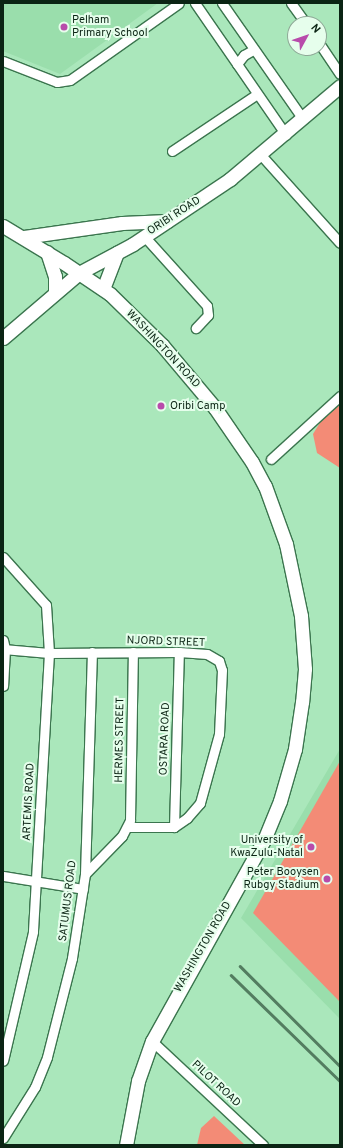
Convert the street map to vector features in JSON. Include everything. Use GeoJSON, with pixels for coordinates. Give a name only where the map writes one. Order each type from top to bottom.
{"type":"FeatureCollection","features":[{"type":"Feature","properties":{"kind":"main road","name":"ORIBI ROAD"},"geometry":{"type":"LineString","coordinates":[[3,338],[55,291],[79,273],[133,244],[261,155],[286,135],[340,86]]}},
{"type":"Feature","properties":{"kind":"main road"},"geometry":{"type":"LineString","coordinates":[[24,237],[122,223],[167,221]]}},
{"type":"Feature","properties":{"kind":"main road"},"geometry":{"type":"LineString","coordinates":[[122,223],[133,244]]}},
{"type":"Feature","properties":{"kind":"main road","name":"WASHINGTON ROAD"},"geometry":{"type":"LineString","coordinates":[[3,226],[24,237],[103,288],[143,325],[196,383],[231,429],[265,486],[286,544],[296,586],[304,642],[305,669],[300,714],[289,776],[264,840],[152,1041],[136,1088],[126,1145]]}},
{"type":"Feature","properties":{"kind":"main road"},"geometry":{"type":"LineString","coordinates":[[47,252],[55,276],[55,291]]}},
{"type":"Feature","properties":{"kind":"main road"},"geometry":{"type":"LineString","coordinates":[[103,288],[118,253]]}},
{"type":"Feature","properties":{"kind":"street"},"geometry":{"type":"LineString","coordinates":[[3,62],[57,82],[70,80],[179,3]]}},
{"type":"Feature","properties":{"kind":"street"},"geometry":{"type":"LineString","coordinates":[[195,3],[286,135]]}},
{"type":"Feature","properties":{"kind":"street"},"geometry":{"type":"LineString","coordinates":[[222,3],[253,50],[303,119]]}},
{"type":"Feature","properties":{"kind":"street"},"geometry":{"type":"LineString","coordinates":[[291,3],[300,16]]}},
{"type":"Feature","properties":{"kind":"street"},"geometry":{"type":"LineString","coordinates":[[237,64],[253,50]]}},
{"type":"Feature","properties":{"kind":"street"},"geometry":{"type":"LineString","coordinates":[[327,55],[340,74]]}},
{"type":"Feature","properties":{"kind":"street"},"geometry":{"type":"LineString","coordinates":[[172,151],[257,94]]}},
{"type":"Feature","properties":{"kind":"street"},"geometry":{"type":"LineString","coordinates":[[261,155],[340,243]]}},
{"type":"Feature","properties":{"kind":"street"},"geometry":{"type":"LineString","coordinates":[[144,236],[207,306],[208,315],[196,328]]}},
{"type":"Feature","properties":{"kind":"street"},"geometry":{"type":"LineString","coordinates":[[270,459],[340,396]]}},
{"type":"Feature","properties":{"kind":"street","name":"ARTEMIS ROAD"},"geometry":{"type":"LineString","coordinates":[[3,558],[46,605],[49,653],[38,880],[30,946],[3,1061]]}},
{"type":"Feature","properties":{"kind":"street"},"geometry":{"type":"LineString","coordinates":[[3,640],[3,686]]}},
{"type":"Feature","properties":{"kind":"street","name":"NJORD STREET"},"geometry":{"type":"LineString","coordinates":[[4,649],[49,653],[179,652],[207,654],[219,662],[222,670],[221,716],[215,754],[204,794],[194,811],[174,827]]}},
{"type":"Feature","properties":{"kind":"street","name":"SATUMUS ROAD"},"geometry":{"type":"LineString","coordinates":[[3,1138],[35,1087],[53,1041],[72,958],[85,874],[92,652]]}},
{"type":"Feature","properties":{"kind":"street","name":"HERMES STREET"},"geometry":{"type":"LineString","coordinates":[[128,827],[131,811],[133,652]]}},
{"type":"Feature","properties":{"kind":"street","name":"OSTARA ROAD"},"geometry":{"type":"LineString","coordinates":[[174,827],[179,652]]}},
{"type":"Feature","properties":{"kind":"street"},"geometry":{"type":"LineString","coordinates":[[85,874],[128,827],[174,827]]}},
{"type":"Feature","properties":{"kind":"street"},"geometry":{"type":"LineString","coordinates":[[3,876],[38,880],[83,889]]}},
{"type":"Feature","properties":{"kind":"street","name":"PILOT ROAD"},"geometry":{"type":"LineString","coordinates":[[152,1041],[263,1145]]}},
{"type":"Feature","properties":{"kind":"shaded area","name":"Pelham Primary School"},"geometry":{"type":"Polygon","coordinates":[[[3,3],[158,3],[60,74],[3,51],[3,3]]]}},
{"type":"Feature","properties":{"kind":"shaded area"},"geometry":{"type":"Polygon","coordinates":[[[340,390],[340,468],[317,453],[313,434],[340,390]]]}},
{"type":"Feature","properties":{"kind":"shaded area","name":"University of KwaZulu-Natal"},"geometry":{"type":"Polygon","coordinates":[[[340,749],[340,1019],[241,918],[340,749]]]}},
{"type":"Feature","properties":{"kind":"shaded area","name":"University of KwaZulu-Natal"},"geometry":{"type":"Polygon","coordinates":[[[340,761],[340,1002],[253,913],[340,761]]]}},
{"type":"Feature","properties":{"kind":"shaded area"},"geometry":{"type":"Polygon","coordinates":[[[214,1116],[245,1145],[197,1145],[201,1128],[214,1116]]]}},
{"type":"Feature","properties":{"kind":"railway"},"geometry":{"type":"LineString","coordinates":[[240,966],[340,1066]]}},
{"type":"Feature","properties":{"kind":"railway"},"geometry":{"type":"LineString","coordinates":[[231,975],[340,1081]]}},
{"type":"Feature","properties":{"kind":"place","name":"Pelham Primary School"},"geometry":{"type":"Point","coordinates":[64,27]}},
{"type":"Feature","properties":{"kind":"place","name":"Oribi Camp"},"geometry":{"type":"Point","coordinates":[161,406]}},
{"type":"Feature","properties":{"kind":"place","name":"University of KwaZulu-Natal"},"geometry":{"type":"Point","coordinates":[311,847]}},
{"type":"Feature","properties":{"kind":"place","name":"Peter Booysen Rubgy Stadium"},"geometry":{"type":"Point","coordinates":[327,879]}}]}
